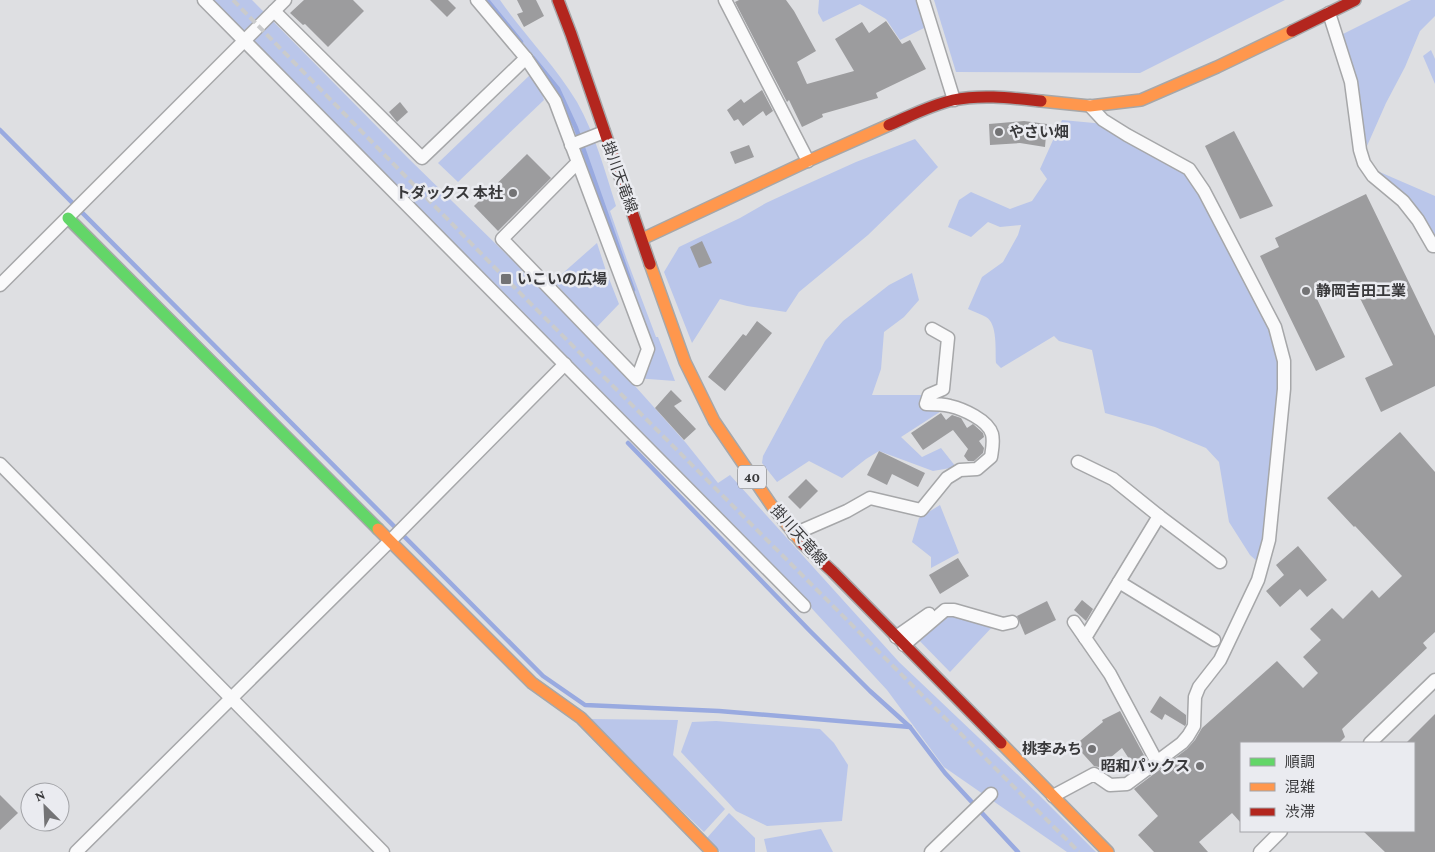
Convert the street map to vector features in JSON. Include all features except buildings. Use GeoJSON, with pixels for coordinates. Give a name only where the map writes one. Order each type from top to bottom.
{"type":"FeatureCollection","features":[{"type":"Feature","properties":{"kind":"street"},"geometry":{"type":"LineString","coordinates":[[204,0],[804,606]]}},
{"type":"Feature","properties":{"kind":"street"},"geometry":{"type":"LineString","coordinates":[[0,285],[285,0]]}},
{"type":"Feature","properties":{"kind":"street"},"geometry":{"type":"LineString","coordinates":[[477,0],[526,58],[555,101],[573,145],[648,349],[636,379],[502,239],[578,162]]}},
{"type":"Feature","properties":{"kind":"street","name":"掛川天竜線"},"geometry":{"type":"LineString","coordinates":[[558,0],[571,34],[599,134],[642,239],[685,362],[714,421],[772,506],[794,534],[1108,852]]}},
{"type":"Feature","properties":{"kind":"street"},"geometry":{"type":"LineString","coordinates":[[725,0],[808,161]]}},
{"type":"Feature","properties":{"kind":"street"},"geometry":{"type":"LineString","coordinates":[[923,0],[954,100]]}},
{"type":"Feature","properties":{"kind":"street"},"geometry":{"type":"LineString","coordinates":[[1326,0],[1328,13],[1351,82],[1360,150],[1364,163],[1373,176],[1403,201],[1418,220],[1433,246],[1435,246]]}},
{"type":"Feature","properties":{"kind":"street"},"geometry":{"type":"LineString","coordinates":[[642,239],[808,161],[933,106],[954,100],[997,96],[1090,106],[1141,100],[1164,91],[1355,0]]}},
{"type":"Feature","properties":{"kind":"street"},"geometry":{"type":"LineString","coordinates":[[274,11],[422,158],[526,58]]}},
{"type":"Feature","properties":{"kind":"street"},"geometry":{"type":"LineString","coordinates":[[1053,796],[1094,774],[1110,786],[1127,784],[1182,743],[1194,726],[1194,697],[1198,687],[1220,660],[1258,580],[1268,540],[1284,389],[1284,361],[1275,327],[1204,191],[1189,169],[1103,120],[1090,106]]}},
{"type":"Feature","properties":{"kind":"street"},"geometry":{"type":"LineString","coordinates":[[573,145],[599,134]]}},
{"type":"Feature","properties":{"kind":"street"},"geometry":{"type":"LineString","coordinates":[[70,216],[392,539],[532,683],[581,718],[712,852]]}},
{"type":"Feature","properties":{"kind":"street"},"geometry":{"type":"LineString","coordinates":[[794,534],[847,511],[870,498],[921,510],[947,478],[960,470],[977,469],[991,458],[993,446],[991,431],[977,417],[949,406],[926,404],[929,395],[943,389],[948,338],[932,329]]}},
{"type":"Feature","properties":{"kind":"street"},"geometry":{"type":"LineString","coordinates":[[76,852],[392,539],[564,364]]}},
{"type":"Feature","properties":{"kind":"street"},"geometry":{"type":"LineString","coordinates":[[1078,462],[1113,479],[1220,562]]}},
{"type":"Feature","properties":{"kind":"street"},"geometry":{"type":"LineString","coordinates":[[0,464],[383,852]]}},
{"type":"Feature","properties":{"kind":"street"},"geometry":{"type":"LineString","coordinates":[[1085,638],[1159,516]]}},
{"type":"Feature","properties":{"kind":"street"},"geometry":{"type":"LineString","coordinates":[[1119,582],[1214,640]]}},
{"type":"Feature","properties":{"kind":"street"},"geometry":{"type":"LineString","coordinates":[[900,641],[944,602]]}},
{"type":"Feature","properties":{"kind":"street"},"geometry":{"type":"LineString","coordinates":[[900,641],[945,610],[954,610],[1003,624],[1012,622]]}},
{"type":"Feature","properties":{"kind":"street"},"geometry":{"type":"LineString","coordinates":[[1074,622],[1110,674],[1158,762]]}},
{"type":"Feature","properties":{"kind":"street"},"geometry":{"type":"LineString","coordinates":[[1371,742],[1435,680]]}},
{"type":"Feature","properties":{"kind":"street"},"geometry":{"type":"LineString","coordinates":[[931,852],[987,798]]}},
{"type":"Feature","properties":{"kind":"street"},"geometry":{"type":"LineString","coordinates":[[1260,852],[1280,832]]}},
{"type":"Feature","properties":{"kind":"shaded area"},"geometry":{"type":"Polygon","coordinates":[[[211,0],[252,0],[407,157],[592,338],[686,443],[718,483],[730,475],[899,662],[1096,852],[1067,852],[944,767],[887,690],[804,600],[211,0]]]}},
{"type":"Feature","properties":{"kind":"shaded area"},"geometry":{"type":"Polygon","coordinates":[[[480,0],[500,0],[559,75],[577,102],[599,153],[616,206],[610,211],[627,260],[675,381],[635,378],[648,349],[560,110],[480,0]]]}},
{"type":"Feature","properties":{"kind":"shaded area"},"geometry":{"type":"Polygon","coordinates":[[[819,0],[919,0],[924,28],[900,40],[886,19],[860,4],[823,22],[818,13],[819,0]]]}},
{"type":"Feature","properties":{"kind":"shaded area"},"geometry":{"type":"Polygon","coordinates":[[[934,0],[1285,0],[1140,73],[956,72],[934,0]]]}},
{"type":"Feature","properties":{"kind":"shaded area"},"geometry":{"type":"Polygon","coordinates":[[[1411,0],[1435,0],[1435,16],[1420,31],[1367,146],[1354,83],[1341,35],[1411,0]]]}},
{"type":"Feature","properties":{"kind":"shaded area"},"geometry":{"type":"Polygon","coordinates":[[[1431,50],[1435,59],[1435,84],[1423,56],[1431,50]]]}},
{"type":"Feature","properties":{"kind":"shaded area"},"geometry":{"type":"Polygon","coordinates":[[[531,74],[540,88],[544,100],[458,182],[438,163],[531,74]]]}},
{"type":"Feature","properties":{"kind":"shaded area"},"geometry":{"type":"Polygon","coordinates":[[[1062,120],[1105,124],[1189,169],[1283,356],[1281,425],[1259,563],[1250,555],[1229,522],[1219,462],[1206,448],[1155,427],[1105,413],[1092,350],[1059,341],[1054,336],[1001,368],[996,363],[996,345],[990,320],[968,309],[982,277],[1003,262],[1018,235],[1021,225],[1000,227],[988,222],[971,237],[948,227],[959,200],[971,192],[1010,209],[1032,201],[1047,179],[1040,169],[1062,120]]]}},
{"type":"Feature","properties":{"kind":"shaded area"},"geometry":{"type":"Polygon","coordinates":[[[915,139],[938,167],[868,235],[799,292],[786,312],[747,306],[720,299],[692,343],[664,272],[679,247],[794,190],[856,162],[915,139]]]}},
{"type":"Feature","properties":{"kind":"shaded area"},"geometry":{"type":"Polygon","coordinates":[[[1375,170],[1435,196],[1435,246],[1375,170]]]}},
{"type":"Feature","properties":{"kind":"shaded area"},"geometry":{"type":"Polygon","coordinates":[[[597,243],[619,304],[594,330],[554,281],[597,243]]]}},
{"type":"Feature","properties":{"kind":"shaded area"},"geometry":{"type":"Polygon","coordinates":[[[912,273],[919,300],[904,317],[884,332],[881,369],[872,395],[929,395],[949,406],[901,437],[922,457],[941,448],[956,467],[933,471],[879,451],[842,478],[809,461],[777,482],[762,463],[763,456],[825,341],[843,321],[889,285],[912,273]]]}},
{"type":"Feature","properties":{"kind":"shaded area"},"geometry":{"type":"Polygon","coordinates":[[[940,505],[959,553],[931,568],[931,557],[912,542],[919,518],[940,505]]]}},
{"type":"Feature","properties":{"kind":"shaded area"},"geometry":{"type":"Polygon","coordinates":[[[943,613],[994,625],[950,672],[912,633],[943,613]]]}},
{"type":"Feature","properties":{"kind":"shaded area"},"geometry":{"type":"Polygon","coordinates":[[[588,719],[678,720],[673,755],[725,809],[704,832],[588,719]]]}},
{"type":"Feature","properties":{"kind":"shaded area"},"geometry":{"type":"Polygon","coordinates":[[[716,721],[820,729],[834,743],[848,765],[842,821],[767,826],[736,811],[681,752],[692,722],[716,721]]]}},
{"type":"Feature","properties":{"kind":"shaded area"},"geometry":{"type":"Polygon","coordinates":[[[729,813],[755,838],[755,852],[720,852],[707,838],[729,813]]]}},
{"type":"Feature","properties":{"kind":"shaded area"},"geometry":{"type":"Polygon","coordinates":[[[821,829],[833,852],[767,852],[764,839],[821,829]]]}},
{"type":"Feature","properties":{"kind":"waterway"},"geometry":{"type":"LineString","coordinates":[[487,0],[521,42]]}},
{"type":"Feature","properties":{"kind":"waterway"},"geometry":{"type":"LineString","coordinates":[[533,58],[558,89],[576,128],[633,290]]}},
{"type":"Feature","properties":{"kind":"waterway"},"geometry":{"type":"LineString","coordinates":[[0,130],[543,676],[585,705],[719,711],[910,727]]}},
{"type":"Feature","properties":{"kind":"waterway"},"geometry":{"type":"LineString","coordinates":[[628,443],[809,630],[870,691],[910,727],[945,773],[1018,852]]}},
{"type":"Feature","properties":{"kind":"railway"},"geometry":{"type":"LineString","coordinates":[[233,0],[506,279],[1079,852]]}},
{"type":"Feature","properties":{"kind":"traffic: fast"},"geometry":{"type":"LineString","coordinates":[[68,218],[378,529]]}},
{"type":"Feature","properties":{"kind":"traffic: slow"},"geometry":{"type":"LineString","coordinates":[[1041,101],[1090,106],[1141,100],[1217,67],[1292,31]]}},
{"type":"Feature","properties":{"kind":"traffic: slow"},"geometry":{"type":"LineString","coordinates":[[642,239],[889,125]]}},
{"type":"Feature","properties":{"kind":"traffic: slow"},"geometry":{"type":"LineString","coordinates":[[650,264],[685,362],[714,421],[772,506],[802,543]]}},
{"type":"Feature","properties":{"kind":"traffic: slow"},"geometry":{"type":"LineString","coordinates":[[378,529],[532,683],[581,718],[712,852]]}},
{"type":"Feature","properties":{"kind":"traffic: slow"},"geometry":{"type":"LineString","coordinates":[[1001,743],[1108,852]]}},
{"type":"Feature","properties":{"kind":"traffic: jam"},"geometry":{"type":"LineString","coordinates":[[558,0],[650,264]]}},
{"type":"Feature","properties":{"kind":"traffic: jam"},"geometry":{"type":"LineString","coordinates":[[1292,31],[1355,0]]}},
{"type":"Feature","properties":{"kind":"traffic: jam"},"geometry":{"type":"LineString","coordinates":[[889,125],[937,105],[964,98],[997,97],[1041,101]]}},
{"type":"Feature","properties":{"kind":"traffic: jam"},"geometry":{"type":"LineString","coordinates":[[802,543],[833,572],[1001,743]]}},
{"type":"Feature","properties":{"kind":"place","name":"やさい畑"},"geometry":{"type":"Point","coordinates":[999,132]}},
{"type":"Feature","properties":{"kind":"place","name":"トダックス 本社"},"geometry":{"type":"Point","coordinates":[513,193]}},
{"type":"Feature","properties":{"kind":"place","name":"いこいの広場"},"geometry":{"type":"Point","coordinates":[506,279]}},
{"type":"Feature","properties":{"kind":"place","name":"静岡吉田工業"},"geometry":{"type":"Point","coordinates":[1306,291]}},
{"type":"Feature","properties":{"kind":"place","name":"桃李みち"},"geometry":{"type":"Point","coordinates":[1092,749]}},
{"type":"Feature","properties":{"kind":"place","name":"昭和パックス"},"geometry":{"type":"Point","coordinates":[1200,766]}}]}
